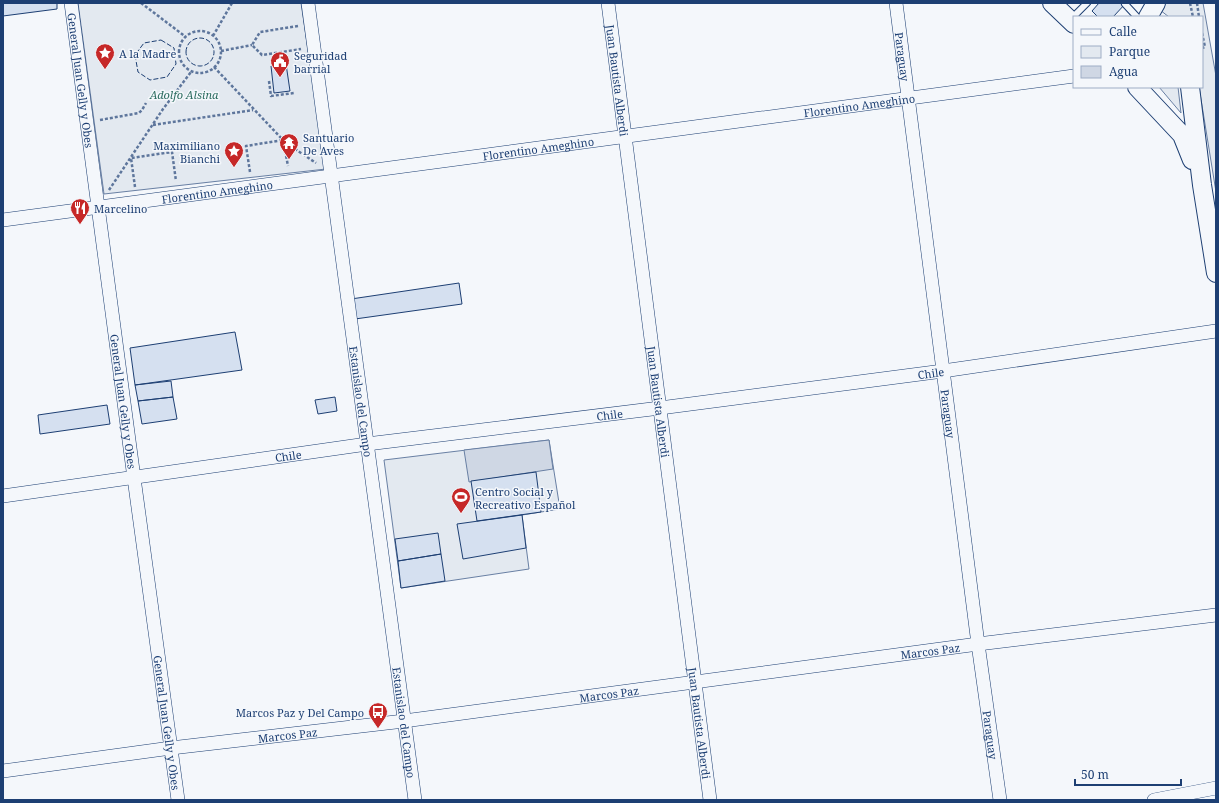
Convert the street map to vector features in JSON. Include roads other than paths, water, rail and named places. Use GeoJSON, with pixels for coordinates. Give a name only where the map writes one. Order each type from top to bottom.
{"type":"FeatureCollection","features":[{"type":"Feature","properties":{"kind":"street","name":"General Juan Gelly y Obes"},"geometry":{"type":"LineString","coordinates":[[71,3],[178,800]]}},
{"type":"Feature","properties":{"kind":"street","name":"Estanislao del Campo"},"geometry":{"type":"LineString","coordinates":[[308,3],[415,800]]}},
{"type":"Feature","properties":{"kind":"street","name":"Juan Bautista Alberdi"},"geometry":{"type":"LineString","coordinates":[[608,3],[710,800]]}},
{"type":"Feature","properties":{"kind":"street","name":"Paraguay"},"geometry":{"type":"LineString","coordinates":[[896,3],[978,644],[1000,800]]}},
{"type":"Feature","properties":{"kind":"street"},"geometry":{"type":"LineString","coordinates":[[1052,3],[1072,22]]}},
{"type":"Feature","properties":{"kind":"street"},"geometry":{"type":"LineString","coordinates":[[1149,16],[1156,3]]}},
{"type":"Feature","properties":{"kind":"street","name":"Florentino Ameghino"},"geometry":{"type":"LineString","coordinates":[[3,220],[1073,76]]}},
{"type":"Feature","properties":{"kind":"street"},"geometry":{"type":"LineString","coordinates":[[1138,88],[1182,135],[1202,184]]}},
{"type":"Feature","properties":{"kind":"street"},"geometry":{"type":"LineString","coordinates":[[1190,88],[1202,184],[1216,273]]}},
{"type":"Feature","properties":{"kind":"street","name":"Chile"},"geometry":{"type":"LineString","coordinates":[[3,496],[367,444],[943,371],[1216,331]]}},
{"type":"Feature","properties":{"kind":"street","name":"Marcos Paz"},"geometry":{"type":"LineString","coordinates":[[3,771],[171,748],[404,721],[978,644],[1216,615]]}},
{"type":"Feature","properties":{"kind":"street"},"geometry":{"type":"LineString","coordinates":[[1154,800],[1216,788]]}},
{"type":"Feature","properties":{"kind":"lane"},"geometry":{"type":"LineString","coordinates":[[1077,16],[1087,3]]}},
{"type":"Feature","properties":{"kind":"lane"},"geometry":{"type":"LineString","coordinates":[[1125,4],[1136,16]]}},
{"type":"Feature","properties":{"kind":"water"},"geometry":{"type":"Polygon","coordinates":[[[549,440],[553,469],[469,482],[464,450],[549,440]]]}},
{"type":"Feature","properties":{"kind":"place","name":"A la Madre"},"geometry":{"type":"Point","coordinates":[105,70]}},
{"type":"Feature","properties":{"kind":"place","name":"Seguridad barrial"},"geometry":{"type":"Point","coordinates":[280,78]}},
{"type":"Feature","properties":{"kind":"place","name":"Santuario De Aves"},"geometry":{"type":"Point","coordinates":[289,160]}},
{"type":"Feature","properties":{"kind":"place","name":"Maximiliano Bianchi"},"geometry":{"type":"Point","coordinates":[234,168]}},
{"type":"Feature","properties":{"kind":"place","name":"Marcelino"},"geometry":{"type":"Point","coordinates":[80,225]}},
{"type":"Feature","properties":{"kind":"place","name":"Centro Social y Recreativo Español"},"geometry":{"type":"Point","coordinates":[461,514]}},
{"type":"Feature","properties":{"kind":"place","name":"Marcos Paz y Del Campo"},"geometry":{"type":"Point","coordinates":[378,729]}},
{"type":"Feature","properties":{"kind":"park label","name":"Adolfo Alsina"},"geometry":{"type":"Point","coordinates":[184,94]}}]}
